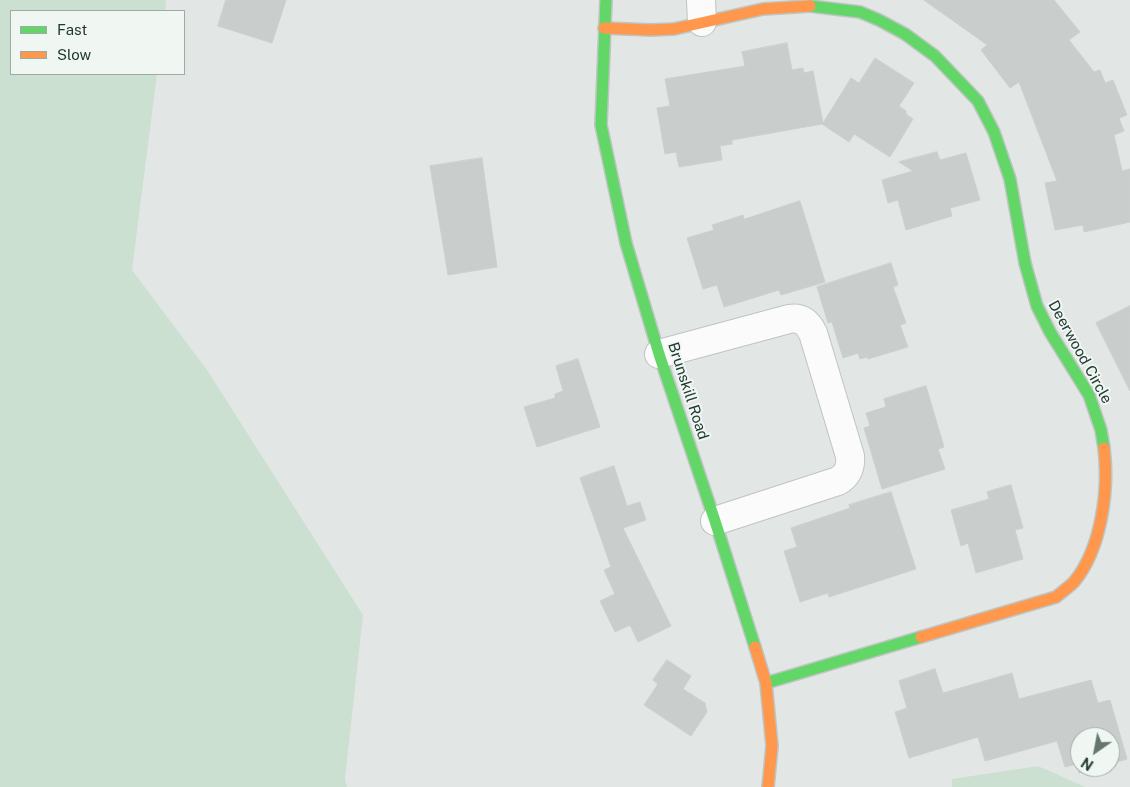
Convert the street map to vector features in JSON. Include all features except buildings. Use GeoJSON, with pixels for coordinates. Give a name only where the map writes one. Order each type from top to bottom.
{"type":"FeatureCollection","features":[{"type":"Feature","properties":{"kind":"street","name":"Brunskill Road"},"geometry":{"type":"LineString","coordinates":[[606,0],[602,125],[626,242],[659,354],[715,521],[766,683],[772,746],[768,787]]}},
{"type":"Feature","properties":{"kind":"street","name":"Deerwood Circle"},"geometry":{"type":"LineString","coordinates":[[604,28],[668,30],[701,11],[781,5],[822,6],[862,13],[908,35],[942,62],[978,100],[1000,147],[1012,188],[1026,265],[1036,305],[1052,336],[1095,407],[1102,431],[1105,453],[1102,514],[1094,546],[1078,577],[1065,592],[1056,597],[766,683]]}},
{"type":"Feature","properties":{"kind":"street"},"geometry":{"type":"LineString","coordinates":[[659,354],[789,319],[797,318],[804,322],[813,334],[850,456],[849,472],[838,481],[715,521]]}},
{"type":"Feature","properties":{"kind":"green space"},"geometry":{"type":"Polygon","coordinates":[[[0,0],[166,0],[165,10],[10,10],[10,75],[157,75],[132,270],[207,370],[363,615],[345,779],[347,787],[0,787],[0,0]]]}},
{"type":"Feature","properties":{"kind":"green space"},"geometry":{"type":"Polygon","coordinates":[[[1038,766],[1085,787],[952,787],[952,779],[1038,766]]]}},
{"type":"Feature","properties":{"kind":"traffic: fast"},"geometry":{"type":"LineString","coordinates":[[606,0],[601,125],[626,243],[659,354],[755,647]]}},
{"type":"Feature","properties":{"kind":"traffic: fast"},"geometry":{"type":"LineString","coordinates":[[810,6],[860,12],[905,34],[935,56],[978,101],[994,132],[1010,179],[1025,263],[1037,306],[1050,332],[1089,395],[1101,430],[1104,448]]}},
{"type":"Feature","properties":{"kind":"traffic: fast"},"geometry":{"type":"LineString","coordinates":[[766,683],[921,637]]}},
{"type":"Feature","properties":{"kind":"traffic: slow"},"geometry":{"type":"LineString","coordinates":[[604,28],[674,29],[763,9],[810,6]]}},
{"type":"Feature","properties":{"kind":"traffic: slow"},"geometry":{"type":"LineString","coordinates":[[921,637],[1056,597],[1074,582],[1084,568],[1091,552],[1101,518],[1105,481],[1104,448]]}},
{"type":"Feature","properties":{"kind":"traffic: slow"},"geometry":{"type":"LineString","coordinates":[[755,647],[766,683],[772,746],[768,787]]}}]}
